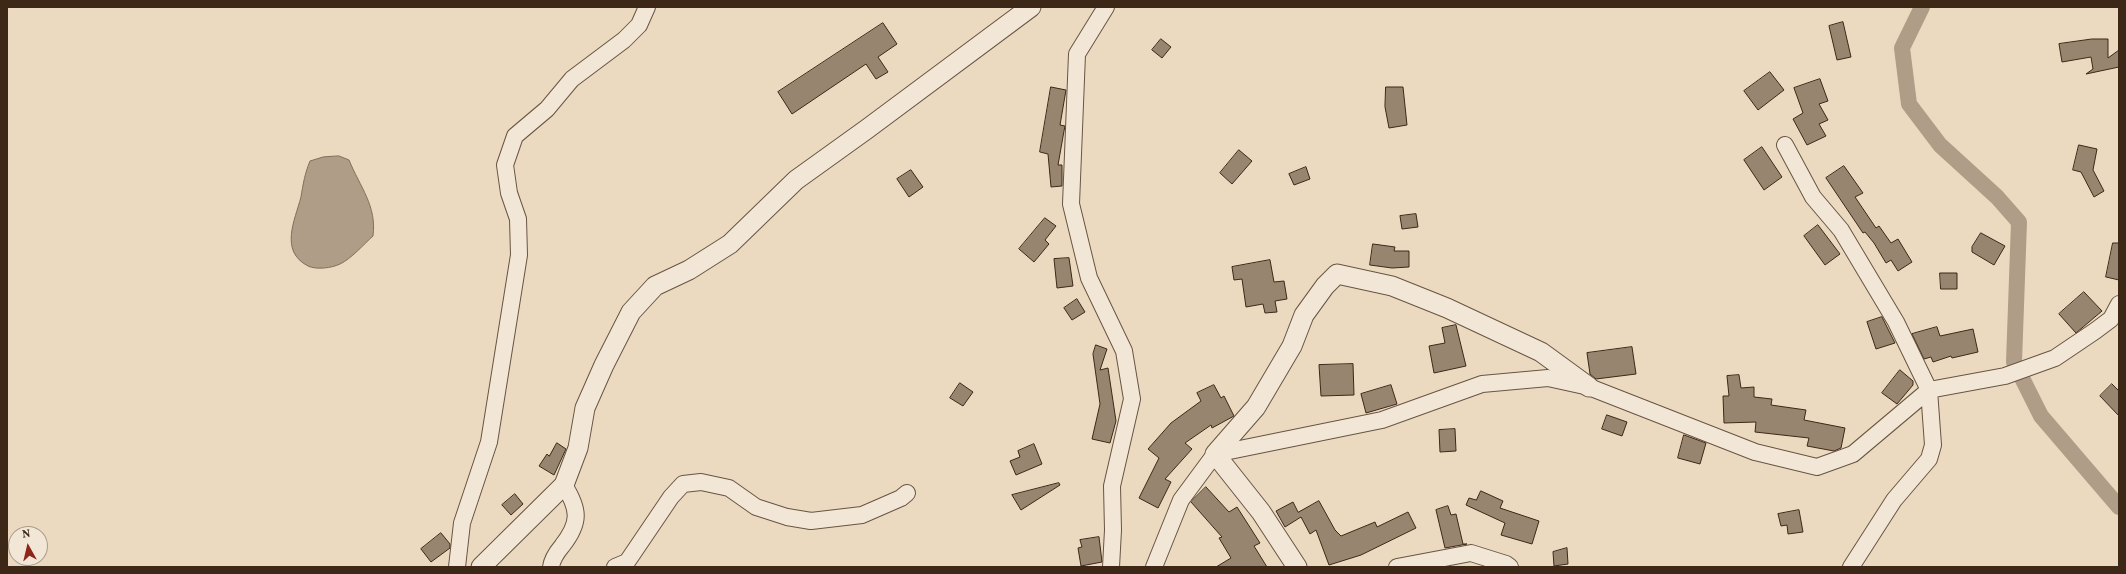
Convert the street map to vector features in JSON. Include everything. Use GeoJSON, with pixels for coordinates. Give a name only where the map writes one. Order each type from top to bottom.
{"type":"FeatureCollection","features":[{"type":"Feature","properties":{"kind":"street"},"geometry":{"type":"LineString","coordinates":[[457,567],[462,523],[488,442],[519,255],[518,219],[509,193],[505,165],[515,136],[547,109],[572,80],[624,40],[639,25],[647,7]]}},
{"type":"Feature","properties":{"kind":"street"},"geometry":{"type":"LineString","coordinates":[[481,567],[564,485],[578,448],[585,408],[604,365],[631,312],[655,286],[689,270],[730,244],[796,180],[1031,7]]}},
{"type":"Feature","properties":{"kind":"street"},"geometry":{"type":"LineString","coordinates":[[1106,7],[1077,54],[1071,204],[1089,278],[1124,351],[1132,399],[1112,486],[1113,530],[1111,567]]}},
{"type":"Feature","properties":{"kind":"street"},"geometry":{"type":"LineString","coordinates":[[1785,145],[1813,196],[1841,230],[1888,309],[1929,390],[1933,445],[1929,459],[1894,500],[1851,567]]}},
{"type":"Feature","properties":{"kind":"street"},"geometry":{"type":"LineString","coordinates":[[1154,567],[1181,500],[1215,454],[1256,407],[1292,346],[1304,315],[1325,286],[1337,274],[1392,286],[1447,308],[1541,352],[1589,387]]}},
{"type":"Feature","properties":{"kind":"street"},"geometry":{"type":"LineString","coordinates":[[1215,454],[1382,420],[1482,384],[1548,378],[1589,387],[1755,452],[1817,467],[1853,454],[1929,390],[2005,376],[2055,358],[2095,332],[2111,318],[2119,304]]}},
{"type":"Feature","properties":{"kind":"street"},"geometry":{"type":"LineString","coordinates":[[1215,454],[1261,512],[1297,567]]}},
{"type":"Feature","properties":{"kind":"street"},"geometry":{"type":"LineString","coordinates":[[615,567],[627,562],[671,497],[683,484],[700,482],[729,488],[756,507],[787,517],[810,521],[862,515],[901,498],[907,493]]}},
{"type":"Feature","properties":{"kind":"street"},"geometry":{"type":"LineString","coordinates":[[551,567],[551,561],[572,534],[577,515],[573,499],[564,485]]}},
{"type":"Feature","properties":{"kind":"street"},"geometry":{"type":"LineString","coordinates":[[1397,567],[1471,553],[1506,564],[1510,567]]}},
{"type":"Feature","properties":{"kind":"shaded area"},"geometry":{"type":"Polygon","coordinates":[[[339,156],[349,160],[367,197],[374,225],[373,236],[344,262],[333,267],[315,268],[308,266],[299,260],[291,244],[291,234],[301,197],[304,179],[310,161],[323,157],[339,156]]]}},
{"type":"Feature","properties":{"kind":"building"},"geometry":{"type":"Polygon","coordinates":[[[1843,22],[1851,57],[1837,60],[1829,26],[1843,22]]]}},
{"type":"Feature","properties":{"kind":"building"},"geometry":{"type":"Polygon","coordinates":[[[883,23],[897,44],[878,57],[888,72],[876,79],[866,64],[792,114],[778,92],[883,23]]]}},
{"type":"Feature","properties":{"kind":"building"},"geometry":{"type":"Polygon","coordinates":[[[1161,39],[1171,47],[1162,58],[1152,50],[1161,39]]]}},
{"type":"Feature","properties":{"kind":"building"},"geometry":{"type":"Polygon","coordinates":[[[2092,39],[2108,39],[2108,58],[2119,50],[2119,67],[2086,74],[2093,69],[2091,57],[2062,62],[2059,44],[2092,39]]]}},
{"type":"Feature","properties":{"kind":"building"},"geometry":{"type":"Polygon","coordinates":[[[1770,72],[1784,90],[1758,110],[1744,91],[1770,72]]]}},
{"type":"Feature","properties":{"kind":"building"},"geometry":{"type":"Polygon","coordinates":[[[1820,79],[1828,101],[1819,104],[1828,120],[1819,124],[1826,136],[1807,145],[1793,119],[1803,113],[1794,88],[1820,79]]]}},
{"type":"Feature","properties":{"kind":"building"},"geometry":{"type":"Polygon","coordinates":[[[1051,87],[1066,90],[1060,125],[1065,126],[1058,165],[1062,165],[1062,186],[1051,187],[1048,154],[1040,152],[1051,87]]]}},
{"type":"Feature","properties":{"kind":"building"},"geometry":{"type":"Polygon","coordinates":[[[1386,87],[1403,87],[1407,125],[1389,128],[1385,107],[1386,87]]]}},
{"type":"Feature","properties":{"kind":"building"},"geometry":{"type":"Polygon","coordinates":[[[2079,145],[2097,149],[2093,170],[2104,191],[2094,197],[2081,172],[2073,170],[2079,145]]]}},
{"type":"Feature","properties":{"kind":"building"},"geometry":{"type":"Polygon","coordinates":[[[1762,147],[1782,177],[1764,190],[1744,160],[1762,147]]]}},
{"type":"Feature","properties":{"kind":"building"},"geometry":{"type":"Polygon","coordinates":[[[1239,150],[1252,161],[1232,184],[1220,173],[1239,150]]]}},
{"type":"Feature","properties":{"kind":"building"},"geometry":{"type":"Polygon","coordinates":[[[1844,166],[1863,193],[1855,197],[1876,228],[1879,226],[1891,243],[1898,239],[1912,262],[1898,271],[1891,260],[1886,263],[1874,243],[1865,232],[1863,233],[1826,178],[1844,166]]]}},
{"type":"Feature","properties":{"kind":"building"},"geometry":{"type":"Polygon","coordinates":[[[1306,167],[1310,179],[1294,185],[1289,174],[1306,167]]]}},
{"type":"Feature","properties":{"kind":"building"},"geometry":{"type":"Polygon","coordinates":[[[911,170],[923,187],[909,197],[897,179],[911,170]]]}},
{"type":"Feature","properties":{"kind":"building"},"geometry":{"type":"Polygon","coordinates":[[[1416,214],[1418,227],[1402,229],[1400,216],[1416,214]]]}},
{"type":"Feature","properties":{"kind":"building"},"geometry":{"type":"Polygon","coordinates":[[[1045,218],[1056,226],[1045,240],[1049,244],[1034,262],[1019,249],[1045,218]]]}},
{"type":"Feature","properties":{"kind":"building"},"geometry":{"type":"Polygon","coordinates":[[[1818,225],[1840,254],[1825,265],[1804,236],[1818,225]]]}},
{"type":"Feature","properties":{"kind":"building"},"geometry":{"type":"Polygon","coordinates":[[[1981,233],[2005,246],[1994,265],[1972,252],[1972,247],[1981,233]]]}},
{"type":"Feature","properties":{"kind":"building"},"geometry":{"type":"Polygon","coordinates":[[[2113,243],[2119,243],[2119,280],[2106,277],[2113,243]]]}},
{"type":"Feature","properties":{"kind":"building"},"geometry":{"type":"Polygon","coordinates":[[[1373,244],[1395,247],[1394,251],[1409,251],[1409,267],[1392,268],[1370,265],[1373,244]]]}},
{"type":"Feature","properties":{"kind":"building"},"geometry":{"type":"Polygon","coordinates":[[[1069,258],[1073,286],[1057,288],[1054,259],[1069,258]]]}},
{"type":"Feature","properties":{"kind":"building"},"geometry":{"type":"Polygon","coordinates":[[[1270,260],[1274,282],[1284,281],[1287,299],[1275,301],[1277,312],[1265,313],[1263,304],[1246,307],[1242,279],[1234,280],[1232,267],[1270,260]]]}},
{"type":"Feature","properties":{"kind":"building"},"geometry":{"type":"Polygon","coordinates":[[[1940,273],[1957,273],[1957,289],[1941,289],[1940,273]]]}},
{"type":"Feature","properties":{"kind":"building"},"geometry":{"type":"Polygon","coordinates":[[[2084,292],[2102,311],[2076,333],[2059,314],[2084,292]]]}},
{"type":"Feature","properties":{"kind":"building"},"geometry":{"type":"Polygon","coordinates":[[[1077,299],[1085,312],[1072,320],[1064,308],[1077,299]]]}},
{"type":"Feature","properties":{"kind":"building"},"geometry":{"type":"Polygon","coordinates":[[[1882,317],[1895,343],[1876,349],[1867,322],[1882,317]]]}},
{"type":"Feature","properties":{"kind":"building"},"geometry":{"type":"Polygon","coordinates":[[[1456,325],[1466,366],[1434,373],[1429,346],[1445,343],[1442,328],[1456,325]]]}},
{"type":"Feature","properties":{"kind":"building"},"geometry":{"type":"Polygon","coordinates":[[[1937,327],[1940,336],[1973,329],[1978,352],[1952,358],[1951,356],[1933,362],[1931,357],[1924,359],[1912,334],[1937,327]]]}},
{"type":"Feature","properties":{"kind":"building"},"geometry":{"type":"Polygon","coordinates":[[[1096,345],[1107,349],[1100,370],[1108,368],[1116,421],[1110,443],[1092,439],[1100,404],[1093,354],[1096,345]]]}},
{"type":"Feature","properties":{"kind":"building"},"geometry":{"type":"Polygon","coordinates":[[[1632,347],[1636,374],[1596,379],[1590,374],[1587,353],[1632,347]]]}},
{"type":"Feature","properties":{"kind":"building"},"geometry":{"type":"Polygon","coordinates":[[[1353,364],[1354,395],[1321,396],[1319,365],[1353,364]]]}},
{"type":"Feature","properties":{"kind":"building"},"geometry":{"type":"Polygon","coordinates":[[[1900,370],[1913,381],[1913,385],[1897,404],[1882,393],[1900,370]]]}},
{"type":"Feature","properties":{"kind":"building"},"geometry":{"type":"Polygon","coordinates":[[[1739,375],[1741,388],[1754,387],[1754,397],[1772,399],[1771,405],[1806,410],[1804,420],[1845,428],[1841,448],[1834,451],[1807,446],[1809,438],[1755,432],[1756,422],[1724,423],[1723,396],[1729,396],[1727,376],[1739,375]]]}},
{"type":"Feature","properties":{"kind":"building"},"geometry":{"type":"Polygon","coordinates":[[[960,383],[973,392],[963,406],[950,398],[960,383]]]}},
{"type":"Feature","properties":{"kind":"building"},"geometry":{"type":"Polygon","coordinates":[[[2112,384],[2119,391],[2119,416],[2100,396],[2112,384]]]}},
{"type":"Feature","properties":{"kind":"building"},"geometry":{"type":"Polygon","coordinates":[[[1214,385],[1221,398],[1224,396],[1234,416],[1212,428],[1211,425],[1185,443],[1192,449],[1165,479],[1171,482],[1158,508],[1139,498],[1159,458],[1148,449],[1171,423],[1201,401],[1197,393],[1214,385]]]}},
{"type":"Feature","properties":{"kind":"building"},"geometry":{"type":"Polygon","coordinates":[[[1391,385],[1397,404],[1366,413],[1361,394],[1391,385]]]}},
{"type":"Feature","properties":{"kind":"building"},"geometry":{"type":"Polygon","coordinates":[[[1607,415],[1627,422],[1622,436],[1602,429],[1607,415]]]}},
{"type":"Feature","properties":{"kind":"building"},"geometry":{"type":"Polygon","coordinates":[[[1455,429],[1456,451],[1440,452],[1439,430],[1455,429]]]}},
{"type":"Feature","properties":{"kind":"building"},"geometry":{"type":"Polygon","coordinates":[[[1684,435],[1706,443],[1700,464],[1678,458],[1684,435]]]}},
{"type":"Feature","properties":{"kind":"building"},"geometry":{"type":"Polygon","coordinates":[[[557,443],[566,449],[554,475],[539,466],[547,454],[549,456],[557,443]]]}},
{"type":"Feature","properties":{"kind":"building"},"geometry":{"type":"Polygon","coordinates":[[[1034,444],[1042,464],[1016,475],[1010,461],[1020,457],[1018,451],[1034,444]]]}},
{"type":"Feature","properties":{"kind":"building"},"geometry":{"type":"Polygon","coordinates":[[[1059,483],[1060,485],[1021,510],[1012,495],[1059,483]]]}},
{"type":"Feature","properties":{"kind":"building"},"geometry":{"type":"Polygon","coordinates":[[[1206,487],[1229,512],[1237,507],[1260,543],[1254,546],[1267,567],[1216,567],[1231,558],[1219,538],[1222,537],[1191,502],[1206,487]]]}},
{"type":"Feature","properties":{"kind":"building"},"geometry":{"type":"Polygon","coordinates":[[[1481,491],[1503,501],[1500,508],[1539,521],[1532,544],[1501,535],[1505,523],[1466,505],[1469,498],[1476,500],[1481,491]]]}},
{"type":"Feature","properties":{"kind":"building"},"geometry":{"type":"Polygon","coordinates":[[[515,494],[523,504],[511,515],[502,505],[515,494]]]}},
{"type":"Feature","properties":{"kind":"building"},"geometry":{"type":"Polygon","coordinates":[[[1319,501],[1335,530],[1341,536],[1375,522],[1377,527],[1408,512],[1416,528],[1361,555],[1329,565],[1316,530],[1310,534],[1301,517],[1285,527],[1276,511],[1293,502],[1298,512],[1319,501]]]}},
{"type":"Feature","properties":{"kind":"building"},"geometry":{"type":"Polygon","coordinates":[[[1448,506],[1451,515],[1456,514],[1463,544],[1467,544],[1445,548],[1436,510],[1448,506]]]}},
{"type":"Feature","properties":{"kind":"building"},"geometry":{"type":"Polygon","coordinates":[[[1799,510],[1803,532],[1788,534],[1787,525],[1781,526],[1778,514],[1799,510]]]}},
{"type":"Feature","properties":{"kind":"building"},"geometry":{"type":"Polygon","coordinates":[[[441,533],[450,544],[450,548],[431,562],[421,549],[441,533]]]}},
{"type":"Feature","properties":{"kind":"building"},"geometry":{"type":"Polygon","coordinates":[[[1099,537],[1102,562],[1081,566],[1078,548],[1082,547],[1080,540],[1099,537]]]}},
{"type":"Feature","properties":{"kind":"building"},"geometry":{"type":"Polygon","coordinates":[[[1567,548],[1568,564],[1554,566],[1553,552],[1567,548]]]}},
{"type":"Feature","properties":{"kind":"waterway"},"geometry":{"type":"LineString","coordinates":[[1922,7],[1902,48],[1909,104],[1940,145],[1997,197],[2019,222],[2014,362],[2041,416],[2119,507]]}}]}
